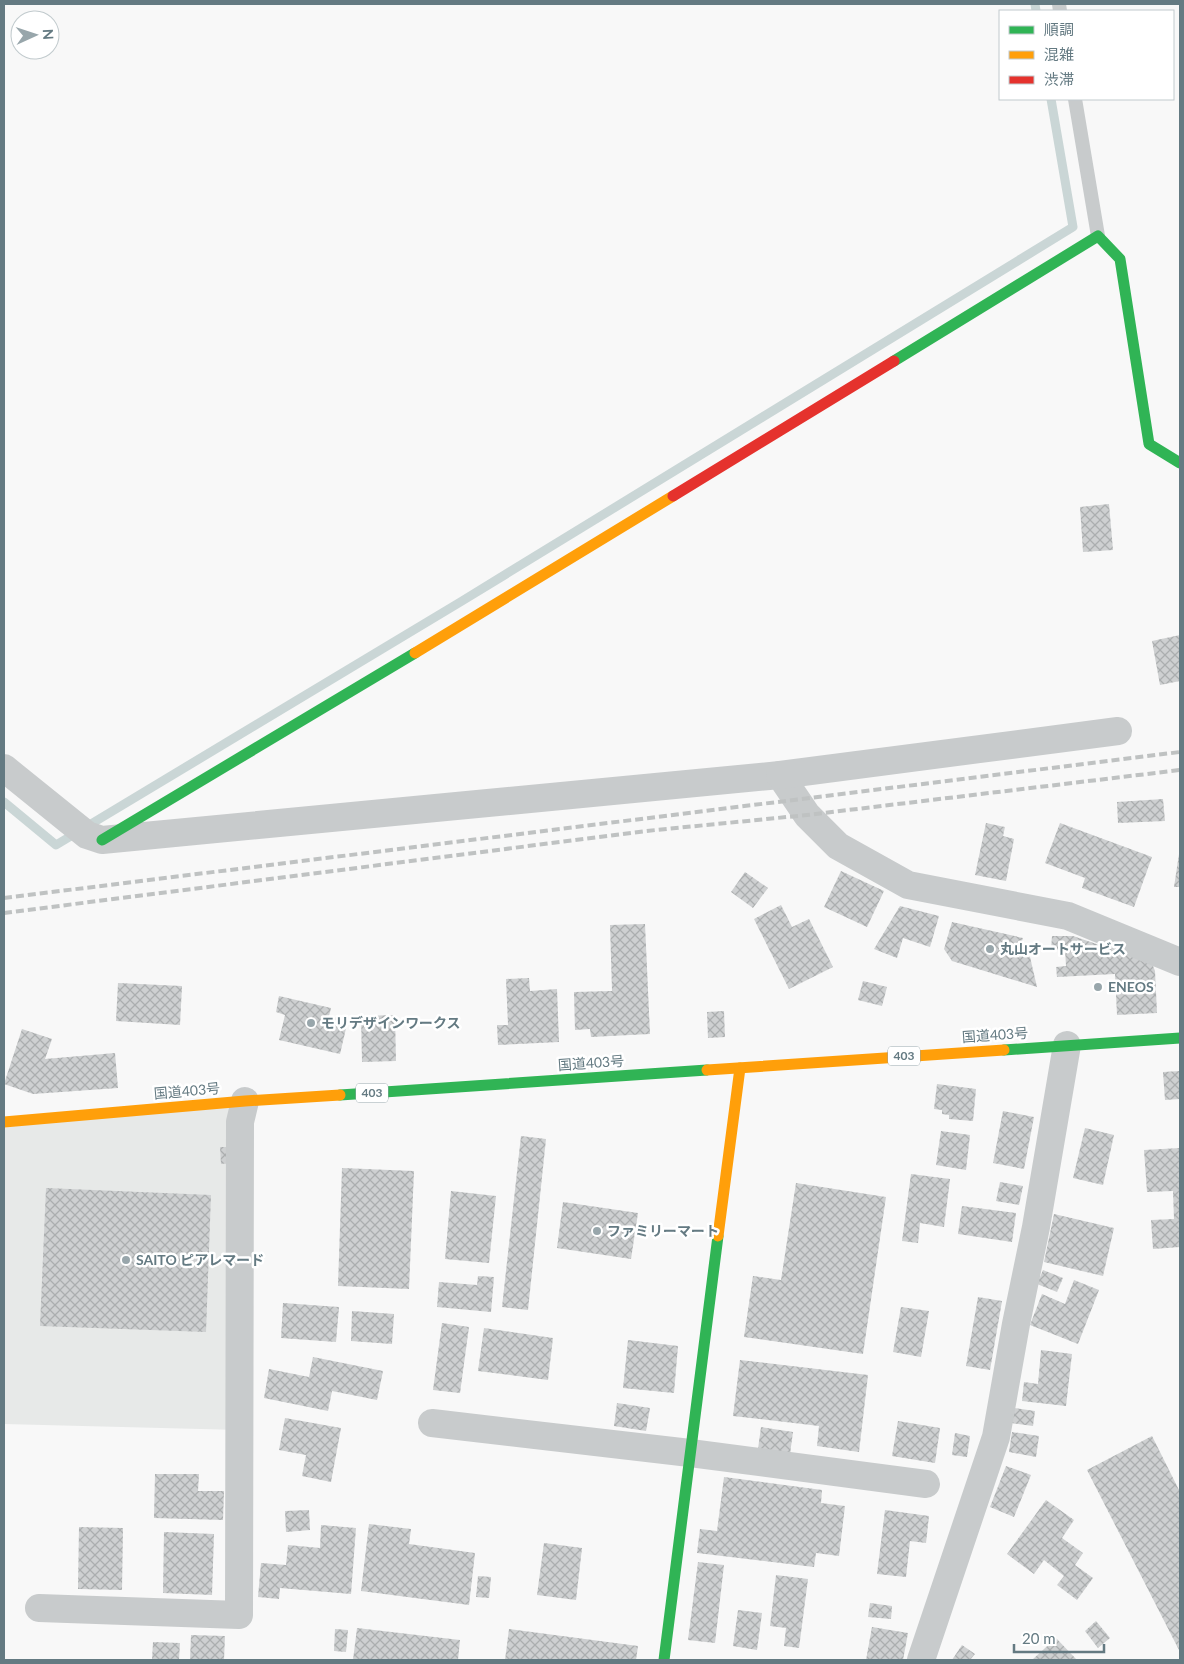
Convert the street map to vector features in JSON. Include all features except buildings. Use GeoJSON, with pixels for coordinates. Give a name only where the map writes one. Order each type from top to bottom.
{"type":"FeatureCollection","features":[{"type":"Feature","properties":{"kind":"main road"},"geometry":{"type":"LineString","coordinates":[[102,840],[513,595],[1098,236],[1120,259],[1149,444],[1180,463]]}},
{"type":"Feature","properties":{"kind":"main road","name":"国道403号"},"geometry":{"type":"LineString","coordinates":[[4,1122],[245,1102],[1180,1038]]}},
{"type":"Feature","properties":{"kind":"main road"},"geometry":{"type":"LineString","coordinates":[[664,1660],[740,1068]]}},
{"type":"Feature","properties":{"kind":"street"},"geometry":{"type":"LineString","coordinates":[[4,768],[87,835],[102,840],[780,775],[1118,731]]}},
{"type":"Feature","properties":{"kind":"street"},"geometry":{"type":"LineString","coordinates":[[780,775],[807,815],[838,846],[908,885],[1068,916],[1180,962]]}},
{"type":"Feature","properties":{"kind":"street"},"geometry":{"type":"LineString","coordinates":[[921,1660],[996,1437],[1036,1227],[1067,1045]]}},
{"type":"Feature","properties":{"kind":"street"},"geometry":{"type":"LineString","coordinates":[[39,1608],[240,1615],[240,1122],[245,1102]]}},
{"type":"Feature","properties":{"kind":"street"},"geometry":{"type":"LineString","coordinates":[[432,1423],[926,1484]]}},
{"type":"Feature","properties":{"kind":"lane"},"geometry":{"type":"LineString","coordinates":[[1075,100],[1098,236]]}},
{"type":"Feature","properties":{"kind":"shaded area"},"geometry":{"type":"Polygon","coordinates":[[[245,1101],[240,1430],[4,1424],[4,1122],[245,1101]]]}},
{"type":"Feature","properties":{"kind":"waterway"},"geometry":{"type":"LineString","coordinates":[[1035,4],[1036,10]]}},
{"type":"Feature","properties":{"kind":"waterway"},"geometry":{"type":"LineString","coordinates":[[4,802],[56,845],[462,601],[1073,227],[1051,100]]}},
{"type":"Feature","properties":{"kind":"railway"},"geometry":{"type":"LineString","coordinates":[[4,898],[1180,752]]}},
{"type":"Feature","properties":{"kind":"railway"},"geometry":{"type":"LineString","coordinates":[[4,913],[646,831],[807,815],[1180,770]]}},
{"type":"Feature","properties":{"kind":"traffic: fast"},"geometry":{"type":"LineString","coordinates":[[894,361],[1098,236],[1120,259],[1149,444],[1180,463]]}},
{"type":"Feature","properties":{"kind":"traffic: fast"},"geometry":{"type":"LineString","coordinates":[[102,840],[415,653]]}},
{"type":"Feature","properties":{"kind":"traffic: fast"},"geometry":{"type":"LineString","coordinates":[[1004,1050],[1180,1038]]}},
{"type":"Feature","properties":{"kind":"traffic: fast"},"geometry":{"type":"LineString","coordinates":[[340,1095],[707,1070]]}},
{"type":"Feature","properties":{"kind":"traffic: fast"},"geometry":{"type":"LineString","coordinates":[[664,1660],[718,1236]]}},
{"type":"Feature","properties":{"kind":"traffic: slow"},"geometry":{"type":"LineString","coordinates":[[415,653],[673,496]]}},
{"type":"Feature","properties":{"kind":"traffic: slow"},"geometry":{"type":"LineString","coordinates":[[707,1070],[1004,1050]]}},
{"type":"Feature","properties":{"kind":"traffic: slow"},"geometry":{"type":"LineString","coordinates":[[718,1236],[740,1068]]}},
{"type":"Feature","properties":{"kind":"traffic: slow"},"geometry":{"type":"LineString","coordinates":[[4,1122],[245,1101],[340,1095]]}},
{"type":"Feature","properties":{"kind":"traffic: jam"},"geometry":{"type":"LineString","coordinates":[[673,496],[894,361]]}},
{"type":"Feature","properties":{"kind":"place","name":"丸山オートサービス"},"geometry":{"type":"Point","coordinates":[990,949]}},
{"type":"Feature","properties":{"kind":"place","name":"ENEOS"},"geometry":{"type":"Point","coordinates":[1098,987]}},
{"type":"Feature","properties":{"kind":"place","name":"モリデザインワークス"},"geometry":{"type":"Point","coordinates":[311,1023]}},
{"type":"Feature","properties":{"kind":"place","name":"ファミリーマート"},"geometry":{"type":"Point","coordinates":[597,1231]}},
{"type":"Feature","properties":{"kind":"place","name":"SAITO ピアレマード"},"geometry":{"type":"Point","coordinates":[126,1260]}}]}
